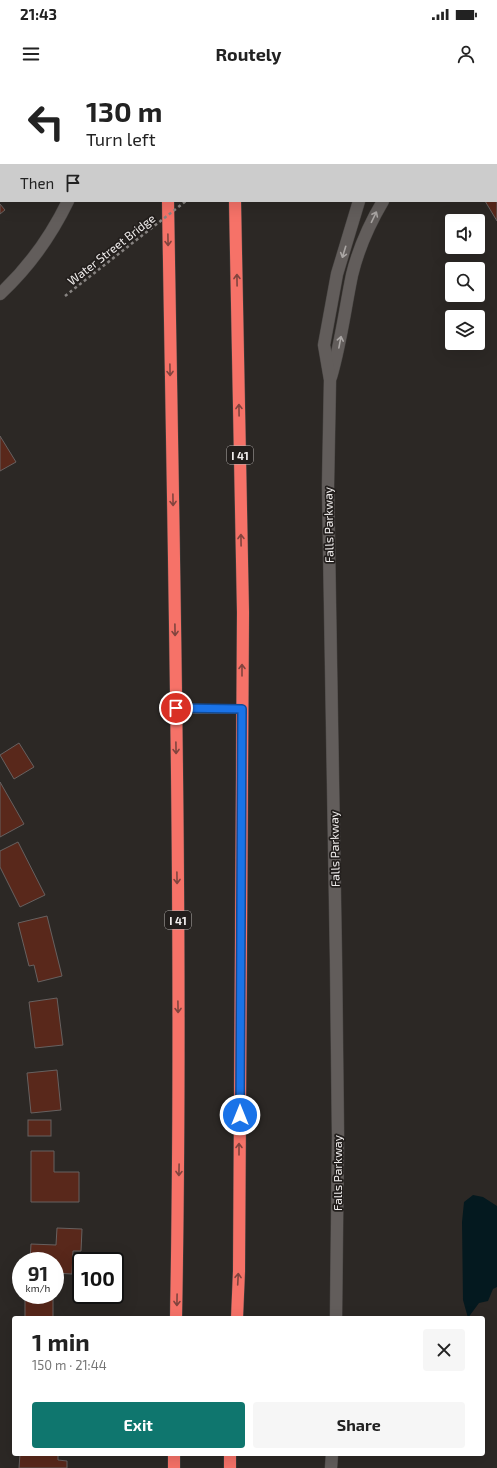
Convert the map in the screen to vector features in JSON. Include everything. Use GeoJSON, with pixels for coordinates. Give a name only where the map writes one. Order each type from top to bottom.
{"type":"FeatureCollection","features":[{"type":"Feature","properties":{"kind":"highway","name":"I 41"},"geometry":{"type":"LineString","coordinates":[[168,202],[176,708],[180,1131],[176,1316]]}},
{"type":"Feature","properties":{"kind":"highway","name":"I 41"},"geometry":{"type":"LineString","coordinates":[[236,202],[243,612],[239,1271],[236,1316]]}},
{"type":"Feature","properties":{"kind":"highway"},"geometry":{"type":"LineString","coordinates":[[174,1456],[174,1468]]}},
{"type":"Feature","properties":{"kind":"highway"},"geometry":{"type":"LineString","coordinates":[[230,1456],[230,1468]]}},
{"type":"Feature","properties":{"kind":"street"},"geometry":{"type":"LineString","coordinates":[[0,294],[28,265],[60,217],[68,202]]}},
{"type":"Feature","properties":{"kind":"street","name":"Falls Parkway"},"geometry":{"type":"LineString","coordinates":[[336,1316],[338,1136],[328,486],[330,380],[324,345],[337,274],[359,202]]}},
{"type":"Feature","properties":{"kind":"street","name":"Falls Parkway"},"geometry":{"type":"LineString","coordinates":[[330,380],[338,354],[353,273],[372,220],[382,202]]}},
{"type":"Feature","properties":{"kind":"street"},"geometry":{"type":"LineString","coordinates":[[331,1468],[332,1456]]}},
{"type":"Feature","properties":{"kind":"lane"},"geometry":{"type":"LineString","coordinates":[[176,708],[242,709]]}},
{"type":"Feature","properties":{"kind":"path","name":"Water Street Bridge"},"geometry":{"type":"LineString","coordinates":[[65,296],[185,202]]}},
{"type":"Feature","properties":{"kind":"water"},"geometry":{"type":"Polygon","coordinates":[[[473,1195],[483,1197],[497,1206],[497,1287],[493,1289],[488,1301],[479,1303],[469,1316],[467,1316],[463,1300],[462,1222],[464,1202],[473,1195]]]}},
{"type":"Feature","properties":{"kind":"building"},"geometry":{"type":"Polygon","coordinates":[[[486,202],[497,202],[497,221],[486,202]]]}},
{"type":"Feature","properties":{"kind":"building"},"geometry":{"type":"Polygon","coordinates":[[[0,204],[5,210],[0,214],[0,204]]]}},
{"type":"Feature","properties":{"kind":"building"},"geometry":{"type":"Polygon","coordinates":[[[0,436],[16,462],[0,471],[0,436]]]}},
{"type":"Feature","properties":{"kind":"building"},"geometry":{"type":"Polygon","coordinates":[[[19,743],[34,767],[14,779],[0,755],[19,743]]]}},
{"type":"Feature","properties":{"kind":"building"},"geometry":{"type":"Polygon","coordinates":[[[0,782],[24,824],[0,837],[0,782]]]}},
{"type":"Feature","properties":{"kind":"building"},"geometry":{"type":"Polygon","coordinates":[[[18,842],[45,895],[20,907],[0,867],[0,851],[18,842]]]}},
{"type":"Feature","properties":{"kind":"building"},"geometry":{"type":"Polygon","coordinates":[[[47,916],[62,976],[38,982],[34,965],[29,966],[18,923],[47,916]]]}},
{"type":"Feature","properties":{"kind":"building"},"geometry":{"type":"Polygon","coordinates":[[[57,998],[63,1045],[35,1048],[29,1002],[57,998]]]}},
{"type":"Feature","properties":{"kind":"building"},"geometry":{"type":"Polygon","coordinates":[[[57,1070],[61,1110],[31,1113],[27,1073],[57,1070]]]}},
{"type":"Feature","properties":{"kind":"building"},"geometry":{"type":"Polygon","coordinates":[[[28,1120],[51,1120],[51,1136],[28,1136],[28,1120]]]}},
{"type":"Feature","properties":{"kind":"building"},"geometry":{"type":"Polygon","coordinates":[[[31,1151],[54,1151],[54,1172],[79,1172],[79,1202],[31,1202],[31,1151]]]}},
{"type":"Feature","properties":{"kind":"building"},"geometry":{"type":"Polygon","coordinates":[[[57,1228],[82,1229],[81,1251],[72,1252],[72,1274],[64,1274],[64,1252],[31,1252],[31,1244],[56,1245],[57,1228]]]}},
{"type":"Feature","properties":{"kind":"building"},"geometry":{"type":"Polygon","coordinates":[[[25,1304],[53,1304],[53,1316],[25,1316],[25,1304]]]}},
{"type":"Feature","properties":{"kind":"building"},"geometry":{"type":"Polygon","coordinates":[[[20,1456],[58,1456],[58,1460],[67,1461],[67,1468],[19,1468],[20,1456]]]}},
{"type":"Feature","properties":{"kind":"route"},"geometry":{"type":"LineString","coordinates":[[176,708],[242,709],[240,1115]]}}]}
